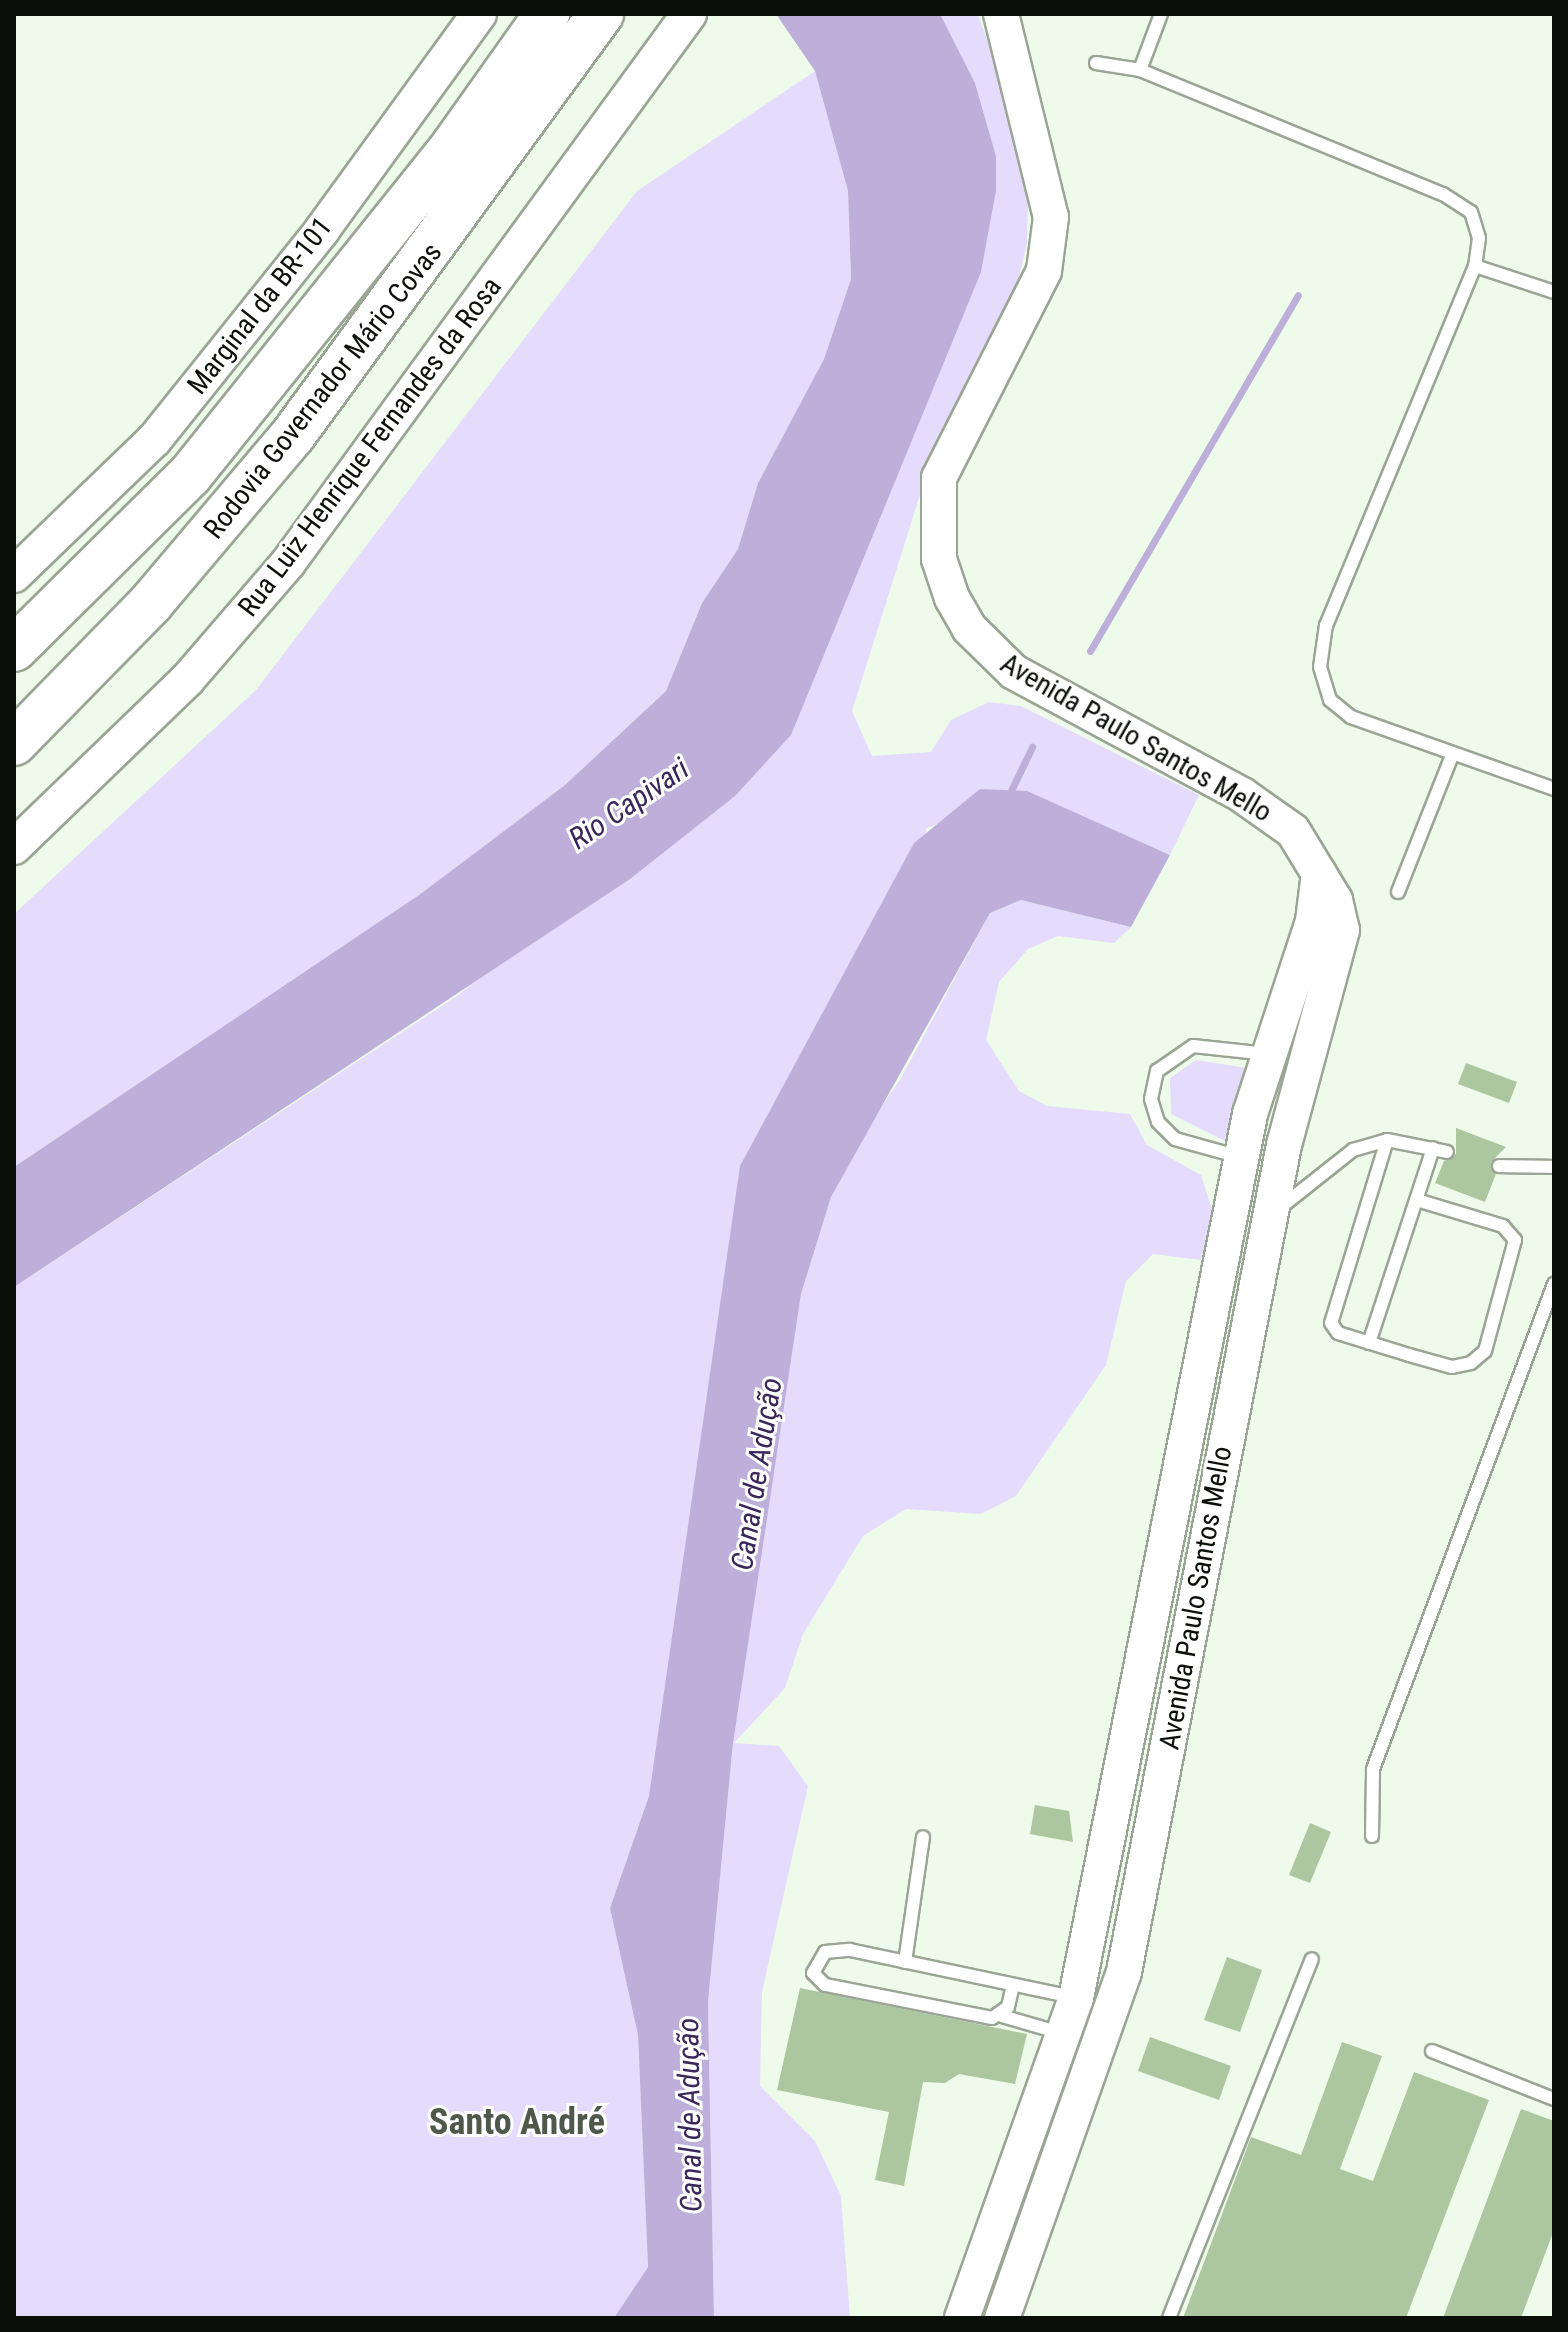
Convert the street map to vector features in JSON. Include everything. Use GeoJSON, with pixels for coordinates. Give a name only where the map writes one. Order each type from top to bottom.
{"type":"FeatureCollection","features":[{"type":"Feature","properties":{"kind":"highway","name":"Rodovia Governador Mário Covas"},"geometry":{"type":"LineString","coordinates":[[14,649],[190,475],[454,145],[547,14]]}},
{"type":"Feature","properties":{"kind":"highway","name":"Rodovia Governador Mário Covas"},"geometry":{"type":"LineString","coordinates":[[14,743],[151,603],[293,435],[601,14]]}},
{"type":"Feature","properties":{"kind":"street","name":"Marginal da BR-101"},"geometry":{"type":"LineString","coordinates":[[14,575],[154,440],[322,230],[479,14]]}},
{"type":"Feature","properties":{"kind":"street","name":"Avenida Paulo Santos Mello"},"geometry":{"type":"LineString","coordinates":[[1001,14],[1051,217],[1044,271],[939,478],[939,559],[952,598],[969,628],[1014,672],[1271,813],[1293,831],[1319,873],[1342,930],[1306,1064],[1268,1230],[1206,1535],[1148,1866],[1113,2016],[1002,2318]]}},
{"type":"Feature","properties":{"kind":"street","name":"Rua Luiz Henrique Fernandes da Rosa"},"geometry":{"type":"LineString","coordinates":[[14,847],[187,680],[288,563],[687,16]]}},
{"type":"Feature","properties":{"kind":"street","name":"Avenida Paulo Santos Mello"},"geometry":{"type":"LineString","coordinates":[[962,2318],[1028,2141],[1076,1998],[1109,1858],[1241,1157],[1268,1054],[1313,921],[1319,873]]}},
{"type":"Feature","properties":{"kind":"street"},"geometry":{"type":"LineString","coordinates":[[1268,1054],[1306,1064]]}},
{"type":"Feature","properties":{"kind":"street"},"geometry":{"type":"LineString","coordinates":[[1229,1222],[1247,1205],[1268,1230]]}},
{"type":"Feature","properties":{"kind":"street"},"geometry":{"type":"LineString","coordinates":[[1172,1528],[1206,1535]]}},
{"type":"Feature","properties":{"kind":"street"},"geometry":{"type":"LineString","coordinates":[[1109,1858],[1148,1866]]}},
{"type":"Feature","properties":{"kind":"street"},"geometry":{"type":"LineString","coordinates":[[1028,2141],[1063,2155]]}},
{"type":"Feature","properties":{"kind":"lane"},"geometry":{"type":"LineString","coordinates":[[1140,70],[1161,14]]}},
{"type":"Feature","properties":{"kind":"lane"},"geometry":{"type":"LineString","coordinates":[[1096,63],[1140,70],[1443,194],[1471,212],[1479,238],[1475,266],[1326,625],[1320,667],[1330,700],[1351,717],[1451,758],[1554,789]]}},
{"type":"Feature","properties":{"kind":"lane"},"geometry":{"type":"LineString","coordinates":[[1475,266],[1554,292]]}},
{"type":"Feature","properties":{"kind":"lane"},"geometry":{"type":"LineString","coordinates":[[1398,892],[1451,758]]}},
{"type":"Feature","properties":{"kind":"lane"},"geometry":{"type":"LineString","coordinates":[[1241,1157],[1175,1139],[1158,1122],[1151,1099],[1157,1071],[1193,1046],[1268,1054]]}},
{"type":"Feature","properties":{"kind":"lane"},"geometry":{"type":"LineString","coordinates":[[1268,1230],[1329,1166],[1387,1140],[1447,1152]]}},
{"type":"Feature","properties":{"kind":"lane"},"geometry":{"type":"LineString","coordinates":[[1387,1140],[1332,1306],[1338,1333],[1452,1367],[1485,1351],[1516,1250],[1510,1230],[1417,1200]]}},
{"type":"Feature","properties":{"kind":"lane"},"geometry":{"type":"LineString","coordinates":[[1369,1343],[1433,1148]]}},
{"type":"Feature","properties":{"kind":"lane"},"geometry":{"type":"LineString","coordinates":[[1499,1166],[1554,1167]]}},
{"type":"Feature","properties":{"kind":"lane"},"geometry":{"type":"LineString","coordinates":[[1372,1836],[1373,1769],[1554,1284]]}},
{"type":"Feature","properties":{"kind":"lane"},"geometry":{"type":"LineString","coordinates":[[905,1962],[923,1837]]}},
{"type":"Feature","properties":{"kind":"lane"},"geometry":{"type":"LineString","coordinates":[[1063,2034],[1002,2016],[825,1985],[813,1973],[816,1959],[835,1950],[1076,1998]]}},
{"type":"Feature","properties":{"kind":"lane"},"geometry":{"type":"LineString","coordinates":[[1169,2318],[1312,1959]]}},
{"type":"Feature","properties":{"kind":"lane"},"geometry":{"type":"LineString","coordinates":[[1002,2016],[1013,1985]]}},
{"type":"Feature","properties":{"kind":"lane"},"geometry":{"type":"LineString","coordinates":[[1432,2051],[1554,2099]]}},
{"type":"Feature","properties":{"kind":"shaded area"},"geometry":{"type":"Polygon","coordinates":[[[940,14],[978,14],[1019,131],[1028,186],[1027,243],[1014,298],[929,466],[852,711],[872,756],[931,752],[951,720],[989,702],[1021,706],[1199,795],[1170,855],[1026,791],[927,828],[649,1796],[610,1908],[638,2035],[648,2267],[614,2318],[14,2318],[14,1287],[457,996],[791,735],[996,156],[975,83],[940,14]]]}},
{"type":"Feature","properties":{"kind":"shaded area"},"geometry":{"type":"Polygon","coordinates":[[[815,71],[848,191],[851,279],[824,359],[758,483],[738,549],[702,603],[666,691],[565,785],[419,895],[14,1167],[14,914],[256,690],[637,191],[815,71]]]}},
{"type":"Feature","properties":{"kind":"shaded area"},"geometry":{"type":"Polygon","coordinates":[[[1021,900],[1131,927],[1114,943],[1058,936],[1028,949],[999,982],[986,1040],[1019,1091],[1047,1106],[1130,1114],[1147,1145],[1201,1175],[1213,1212],[1201,1260],[1153,1254],[1126,1281],[1106,1365],[1016,1496],[981,1514],[906,1509],[863,1536],[803,1634],[785,1688],[734,1743],[779,1746],[808,1786],[762,1992],[760,2086],[815,2141],[841,2196],[850,2318],[714,2318],[708,2002],[744,1642],[801,1294],[831,1197],[865,1131],[901,1078],[990,913],[1021,900]]]}},
{"type":"Feature","properties":{"kind":"shaded area"},"geometry":{"type":"Polygon","coordinates":[[[1196,1060],[1247,1068],[1227,1142],[1171,1114],[1170,1078],[1196,1060]]]}},
{"type":"Feature","properties":{"kind":"water","name":"Rio Capivari"},"geometry":{"type":"Polygon","coordinates":[[[776,14],[940,14],[975,83],[996,156],[996,191],[981,272],[791,735],[735,796],[630,879],[14,1287],[14,1167],[419,895],[565,785],[666,691],[702,603],[738,549],[758,483],[824,359],[851,279],[848,191],[815,71],[776,14]]]}},
{"type":"Feature","properties":{"kind":"water","name":"Canal de Adução"},"geometry":{"type":"Polygon","coordinates":[[[980,789],[1027,791],[1170,855],[1131,927],[1021,900],[990,913],[831,1197],[801,1294],[733,1743],[708,2002],[714,2318],[614,2318],[648,2267],[638,2035],[610,1908],[649,1796],[740,1166],[914,843],[980,789]]]}},
{"type":"Feature","properties":{"kind":"building"},"geometry":{"type":"Polygon","coordinates":[[[1466,1063],[1517,1082],[1509,1103],[1458,1084],[1466,1063]]]}},
{"type":"Feature","properties":{"kind":"building"},"geometry":{"type":"Polygon","coordinates":[[[1456,1128],[1506,1147],[1491,1162],[1496,1174],[1485,1202],[1435,1183],[1444,1161],[1456,1154],[1456,1128]]]}},
{"type":"Feature","properties":{"kind":"building"},"geometry":{"type":"Polygon","coordinates":[[[1035,1805],[1069,1811],[1073,1842],[1030,1834],[1035,1805]]]}},
{"type":"Feature","properties":{"kind":"building"},"geometry":{"type":"Polygon","coordinates":[[[1310,1823],[1331,1832],[1310,1883],[1289,1875],[1310,1823]]]}},
{"type":"Feature","properties":{"kind":"building"},"geometry":{"type":"Polygon","coordinates":[[[1227,1957],[1262,1970],[1240,2032],[1204,2020],[1227,1957]]]}},
{"type":"Feature","properties":{"kind":"building"},"geometry":{"type":"Polygon","coordinates":[[[800,1988],[1027,2034],[1015,2084],[959,2074],[945,2083],[923,2082],[904,2186],[875,2180],[889,2112],[777,2090],[800,1988]]]}},
{"type":"Feature","properties":{"kind":"building"},"geometry":{"type":"Polygon","coordinates":[[[1150,2037],[1231,2066],[1219,2100],[1138,2071],[1150,2037]]]}},
{"type":"Feature","properties":{"kind":"building"},"geometry":{"type":"Polygon","coordinates":[[[1342,2042],[1382,2056],[1340,2169],[1373,2181],[1414,2072],[1489,2100],[1406,2318],[1183,2318],[1251,2137],[1301,2155],[1342,2042]]]}},
{"type":"Feature","properties":{"kind":"building"},"geometry":{"type":"Polygon","coordinates":[[[1521,2109],[1554,2121],[1554,2230],[1521,2318],[1443,2318],[1521,2109]]]}},
{"type":"Feature","properties":{"kind":"waterway"},"geometry":{"type":"LineString","coordinates":[[1090,651],[1298,295]]}},
{"type":"Feature","properties":{"kind":"waterway"},"geometry":{"type":"LineString","coordinates":[[1007,799],[1032,747]]}},
{"type":"Feature","properties":{"kind":"district","name":"Santo André"},"geometry":{"type":"Point","coordinates":[517,2123]}}]}
